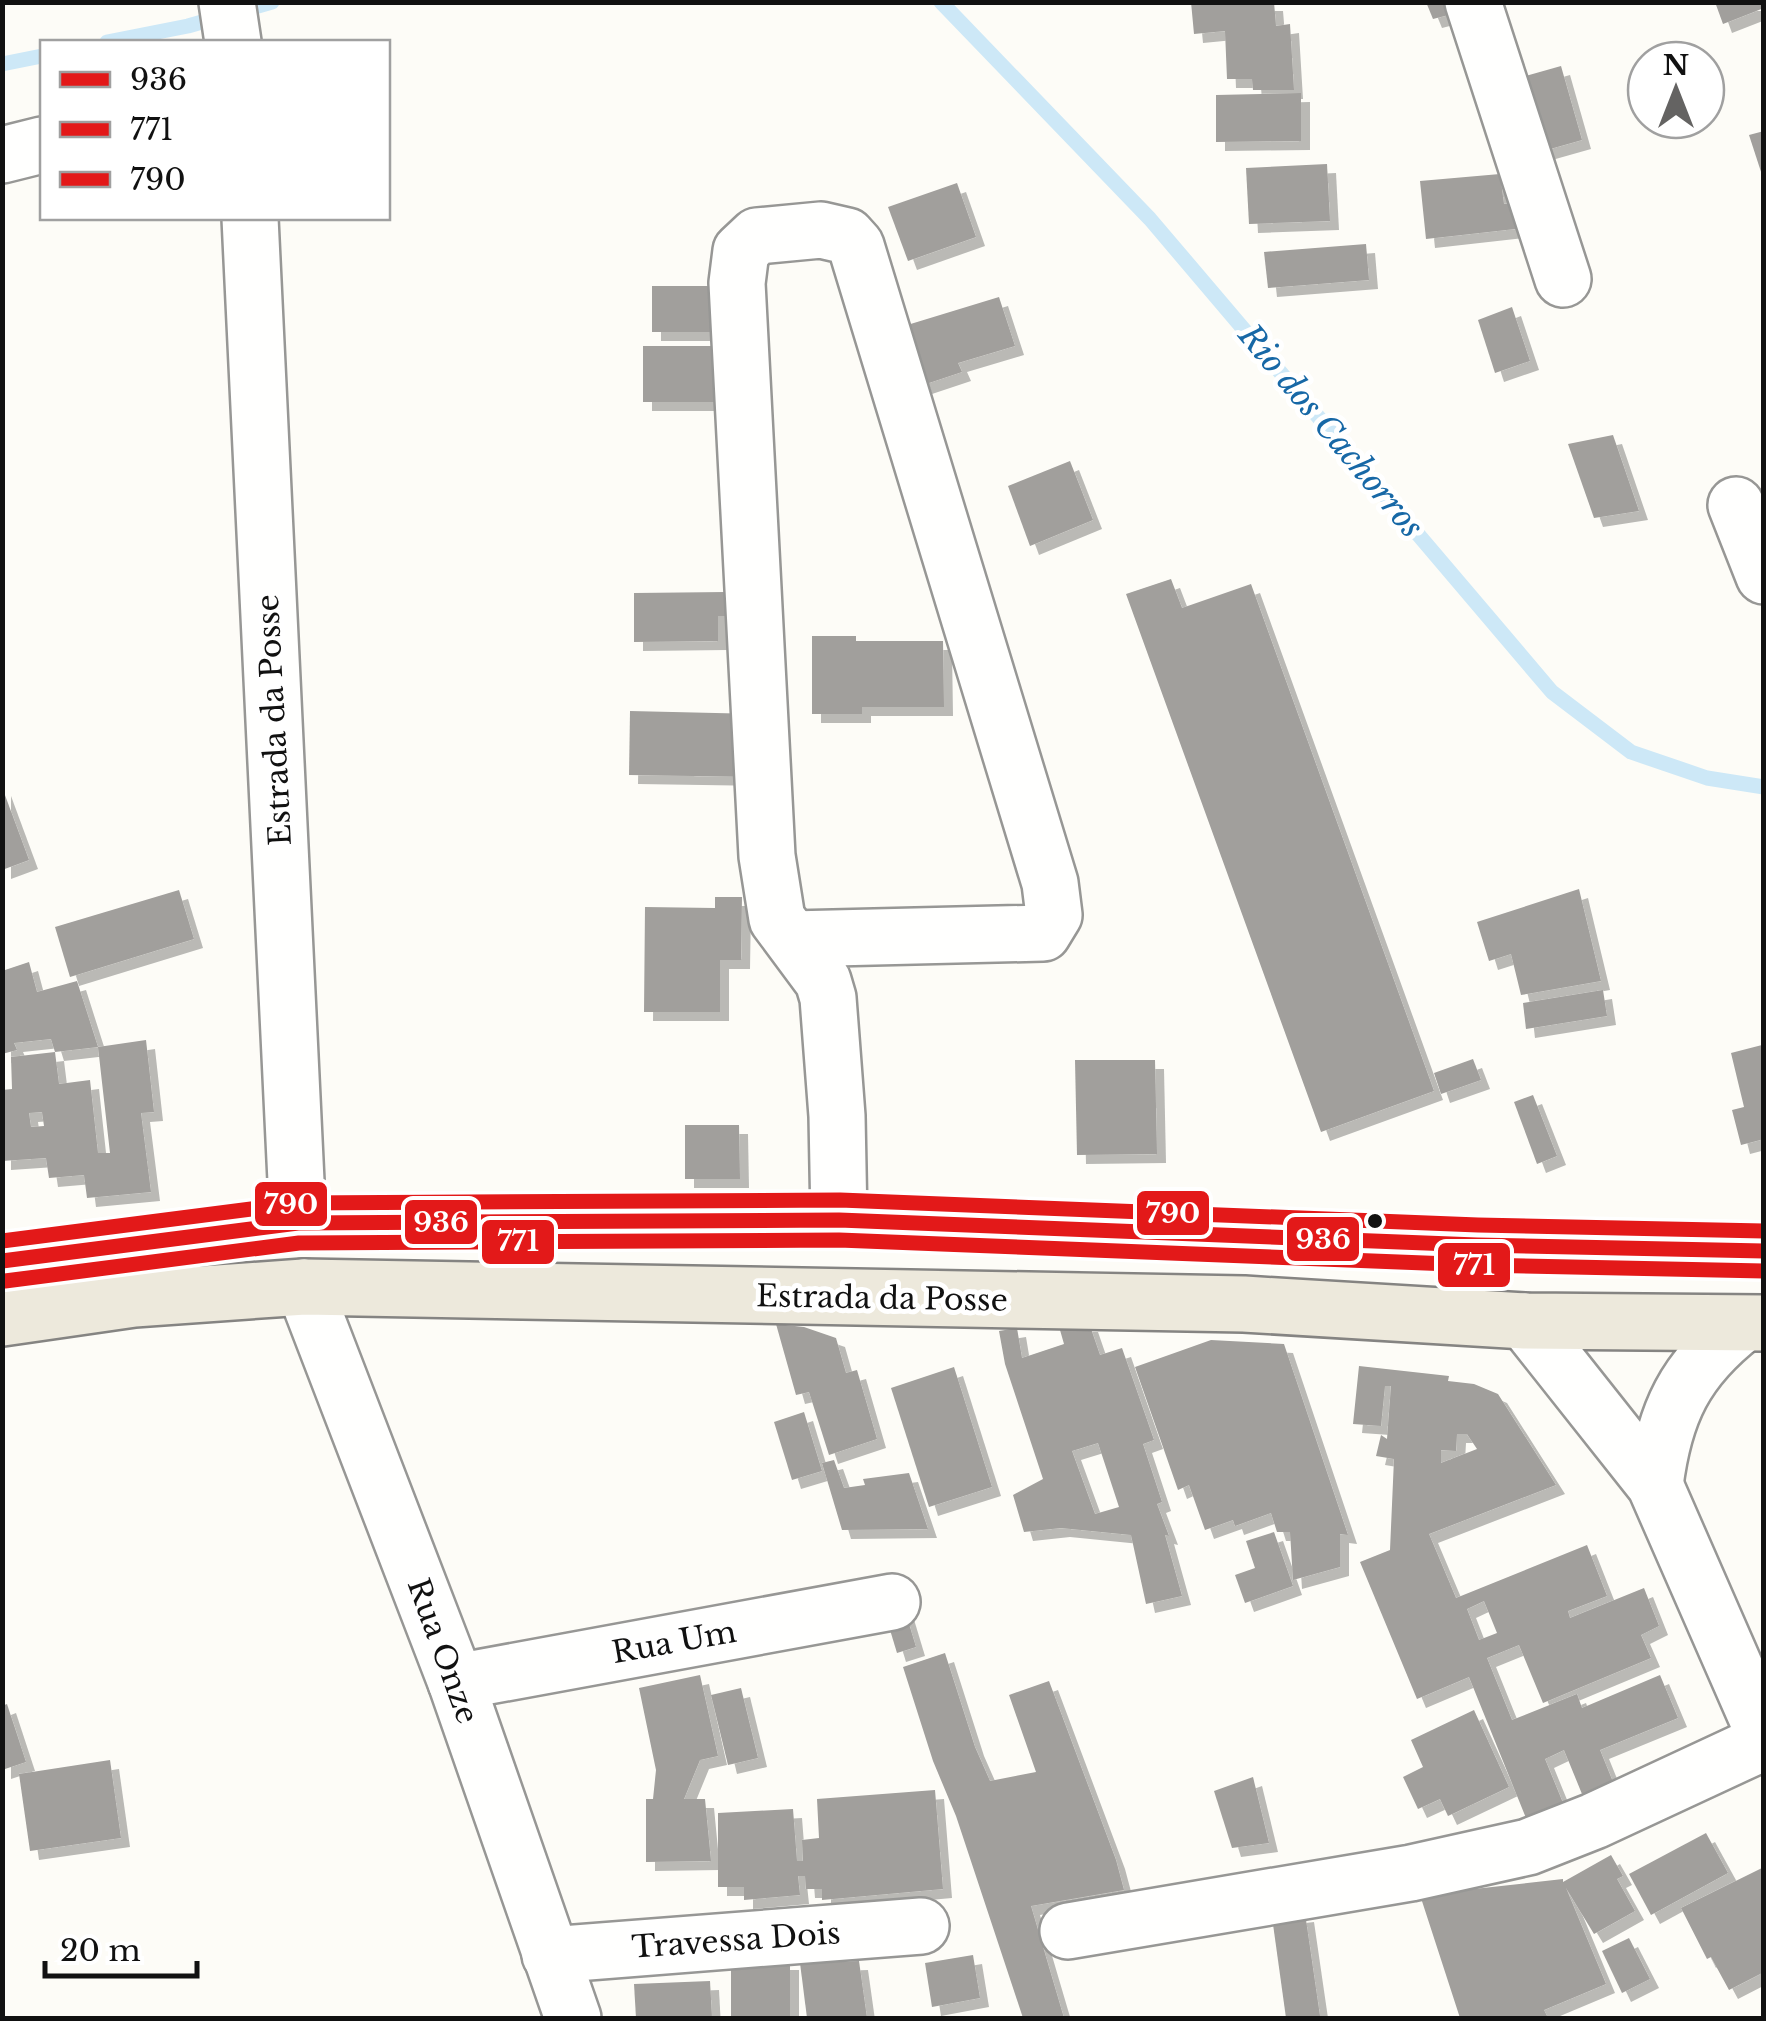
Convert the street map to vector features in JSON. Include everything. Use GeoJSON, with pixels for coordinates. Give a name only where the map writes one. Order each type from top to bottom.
{"type":"FeatureCollection","features":[{"type":"Feature","properties":{"kind":"main road"},"geometry":{"type":"LineString","coordinates":[[2,1261],[298,1223],[839,1220],[1477,1245],[1764,1251]]}},
{"type":"Feature","properties":{"kind":"main road","name":"Estrada da Posse"},"geometry":{"type":"LineString","coordinates":[[2,1318],[134,1300],[304,1287],[1244,1304],[1525,1320],[1753,1324]]}},
{"type":"Feature","properties":{"kind":"street"},"geometry":{"type":"LineString","coordinates":[[1473,2],[1563,279]]}},
{"type":"Feature","properties":{"kind":"street"},"geometry":{"type":"LineString","coordinates":[[2,156],[40,145]]}},
{"type":"Feature","properties":{"kind":"street","name":"Estrada da Posse"},"geometry":{"type":"LineString","coordinates":[[250,220],[298,1223]]}},
{"type":"Feature","properties":{"kind":"street"},"geometry":{"type":"LineString","coordinates":[[792,938],[1044,934],[1054,915],[1050,882],[856,246],[847,236],[821,230],[757,236],[741,251],[737,264],[767,856],[778,919],[823,981],[828,998],[837,1116],[839,1220]]}},
{"type":"Feature","properties":{"kind":"street"},"geometry":{"type":"LineString","coordinates":[[1736,505],[1764,576]]}},
{"type":"Feature","properties":{"kind":"street","name":"Rua Onze"},"geometry":{"type":"LineString","coordinates":[[304,1287],[456,1682],[573,2018]]}},
{"type":"Feature","properties":{"kind":"street"},"geometry":{"type":"LineString","coordinates":[[1525,1320],[1654,1485],[1764,1734]]}},
{"type":"Feature","properties":{"kind":"street"},"geometry":{"type":"LineString","coordinates":[[1654,1485],[1658,1455],[1680,1392],[1696,1366],[1753,1324]]}},
{"type":"Feature","properties":{"kind":"street","name":"Rua Um"},"geometry":{"type":"LineString","coordinates":[[456,1682],[892,1602]]}},
{"type":"Feature","properties":{"kind":"street"},"geometry":{"type":"LineString","coordinates":[[1068,1931],[1411,1873],[1528,1847],[1594,1822],[1764,1742]]}},
{"type":"Feature","properties":{"kind":"street","name":"Travessa Dois"},"geometry":{"type":"LineString","coordinates":[[550,1955],[922,1926]]}},
{"type":"Feature","properties":{"kind":"building"},"geometry":{"type":"Polygon","coordinates":[[[1191,2],[1274,2],[1276,26],[1290,24],[1294,90],[1253,90],[1252,79],[1227,79],[1225,31],[1194,34],[1191,2]]]}},
{"type":"Feature","properties":{"kind":"building"},"geometry":{"type":"Polygon","coordinates":[[[1426,2],[1457,2],[1460,12],[1433,19],[1426,2]]]}},
{"type":"Feature","properties":{"kind":"building"},"geometry":{"type":"Polygon","coordinates":[[[1715,2],[1764,2],[1764,8],[1723,24],[1715,2]]]}},
{"type":"Feature","properties":{"kind":"building"},"geometry":{"type":"Polygon","coordinates":[[[1561,66],[1582,140],[1536,153],[1515,79],[1561,66]]]}},
{"type":"Feature","properties":{"kind":"building"},"geometry":{"type":"Polygon","coordinates":[[[1301,93],[1301,141],[1216,142],[1216,95],[1301,93]]]}},
{"type":"Feature","properties":{"kind":"building"},"geometry":{"type":"Polygon","coordinates":[[[1764,131],[1764,177],[1763,178],[1749,135],[1764,131]]]}},
{"type":"Feature","properties":{"kind":"building"},"geometry":{"type":"Polygon","coordinates":[[[1327,164],[1330,221],[1249,224],[1246,168],[1327,164]]]}},
{"type":"Feature","properties":{"kind":"building"},"geometry":{"type":"Polygon","coordinates":[[[1500,174],[1504,204],[1521,202],[1524,228],[1426,239],[1420,181],[1500,174]]]}},
{"type":"Feature","properties":{"kind":"building"},"geometry":{"type":"Polygon","coordinates":[[[957,183],[976,237],[908,261],[888,207],[957,183]]]}},
{"type":"Feature","properties":{"kind":"building"},"geometry":{"type":"Polygon","coordinates":[[[1366,244],[1369,280],[1268,288],[1264,252],[1366,244]]]}},
{"type":"Feature","properties":{"kind":"building"},"geometry":{"type":"Polygon","coordinates":[[[652,286],[733,286],[733,332],[652,332],[652,286]]]}},
{"type":"Feature","properties":{"kind":"building"},"geometry":{"type":"Polygon","coordinates":[[[999,297],[1015,346],[958,363],[962,372],[923,385],[904,326],[999,297]]]}},
{"type":"Feature","properties":{"kind":"building"},"geometry":{"type":"Polygon","coordinates":[[[1512,307],[1530,361],[1495,373],[1478,320],[1512,307]]]}},
{"type":"Feature","properties":{"kind":"building"},"geometry":{"type":"Polygon","coordinates":[[[643,346],[726,346],[726,402],[643,402],[643,346]]]}},
{"type":"Feature","properties":{"kind":"building"},"geometry":{"type":"Polygon","coordinates":[[[1613,435],[1639,511],[1594,518],[1568,444],[1613,435]]]}},
{"type":"Feature","properties":{"kind":"building"},"geometry":{"type":"Polygon","coordinates":[[[1070,461],[1093,520],[1030,546],[1008,486],[1070,461]]]}},
{"type":"Feature","properties":{"kind":"building"},"geometry":{"type":"Polygon","coordinates":[[[1171,579],[1182,608],[1251,584],[1434,1091],[1321,1132],[1126,594],[1171,579]]]}},
{"type":"Feature","properties":{"kind":"building"},"geometry":{"type":"Polygon","coordinates":[[[726,592],[726,616],[718,616],[718,641],[634,642],[634,593],[726,592]]]}},
{"type":"Feature","properties":{"kind":"building"},"geometry":{"type":"Polygon","coordinates":[[[812,636],[856,636],[856,641],[943,641],[944,707],[862,707],[862,714],[812,714],[812,636]]]}},
{"type":"Feature","properties":{"kind":"building"},"geometry":{"type":"Polygon","coordinates":[[[630,711],[758,714],[758,777],[629,775],[630,711]]]}},
{"type":"Feature","properties":{"kind":"building"},"geometry":{"type":"Polygon","coordinates":[[[2,787],[29,860],[2,870],[2,787]]]}},
{"type":"Feature","properties":{"kind":"building"},"geometry":{"type":"Polygon","coordinates":[[[1579,889],[1601,981],[1521,995],[1511,954],[1489,961],[1477,922],[1579,889]]]}},
{"type":"Feature","properties":{"kind":"building"},"geometry":{"type":"Polygon","coordinates":[[[179,890],[194,939],[70,977],[55,927],[179,890]]]}},
{"type":"Feature","properties":{"kind":"building"},"geometry":{"type":"Polygon","coordinates":[[[715,897],[742,897],[741,960],[720,960],[720,1012],[644,1012],[645,907],[715,908],[715,897]]]}},
{"type":"Feature","properties":{"kind":"building"},"geometry":{"type":"Polygon","coordinates":[[[29,962],[37,992],[77,981],[98,1047],[55,1052],[51,1039],[14,1043],[17,1050],[2,1054],[2,971],[29,962]]]}},
{"type":"Feature","properties":{"kind":"building"},"geometry":{"type":"Polygon","coordinates":[[[1603,990],[1607,1016],[1526,1029],[1523,1003],[1603,990]]]}},
{"type":"Feature","properties":{"kind":"building"},"geometry":{"type":"Polygon","coordinates":[[[146,1040],[154,1112],[141,1113],[151,1192],[87,1198],[84,1175],[49,1178],[46,1158],[2,1161],[2,1090],[12,1089],[11,1057],[55,1052],[59,1084],[90,1080],[98,1153],[110,1153],[98,1047],[146,1040]],[[42,1112],[29,1113],[31,1127],[44,1126],[42,1112]]]}},
{"type":"Feature","properties":{"kind":"building"},"geometry":{"type":"Polygon","coordinates":[[[1762,1045],[1764,1139],[1741,1145],[1732,1110],[1744,1107],[1731,1053],[1762,1045]]]}},
{"type":"Feature","properties":{"kind":"building"},"geometry":{"type":"Polygon","coordinates":[[[1473,1059],[1481,1080],[1441,1094],[1434,1073],[1473,1059]]]}},
{"type":"Feature","properties":{"kind":"building"},"geometry":{"type":"Polygon","coordinates":[[[1075,1060],[1155,1060],[1157,1154],[1077,1155],[1075,1060]]]}},
{"type":"Feature","properties":{"kind":"building"},"geometry":{"type":"Polygon","coordinates":[[[1533,1095],[1557,1156],[1537,1164],[1514,1102],[1533,1095]]]}},
{"type":"Feature","properties":{"kind":"building"},"geometry":{"type":"Polygon","coordinates":[[[685,1125],[739,1125],[740,1179],[685,1179],[685,1125]]]}},
{"type":"Feature","properties":{"kind":"building"},"geometry":{"type":"Polygon","coordinates":[[[1058,1323],[1089,1323],[1100,1355],[1122,1348],[1154,1440],[1143,1444],[1162,1502],[1157,1504],[1169,1536],[1165,1535],[1182,1596],[1146,1604],[1131,1535],[1061,1528],[1024,1532],[1013,1495],[1043,1479],[1005,1364],[999,1331],[1017,1328],[1022,1358],[1064,1344],[1058,1323]],[[1098,1443],[1072,1451],[1095,1514],[1119,1507],[1098,1443]]]}},
{"type":"Feature","properties":{"kind":"building"},"geometry":{"type":"Polygon","coordinates":[[[776,1324],[804,1327],[836,1338],[846,1373],[857,1370],[877,1439],[829,1455],[809,1392],[796,1395],[776,1324]]]}},
{"type":"Feature","properties":{"kind":"building"},"geometry":{"type":"Polygon","coordinates":[[[1211,1340],[1284,1344],[1348,1535],[1340,1534],[1340,1567],[1293,1580],[1290,1532],[1277,1532],[1271,1513],[1235,1526],[1233,1520],[1205,1530],[1189,1485],[1178,1490],[1135,1367],[1211,1340]]]}},
{"type":"Feature","properties":{"kind":"building"},"geometry":{"type":"Polygon","coordinates":[[[1359,1366],[1449,1376],[1448,1381],[1474,1384],[1498,1394],[1556,1485],[1429,1534],[1456,1598],[1587,1545],[1607,1596],[1568,1611],[1570,1618],[1644,1588],[1659,1626],[1641,1635],[1651,1658],[1543,1703],[1519,1645],[1487,1658],[1512,1720],[1577,1694],[1582,1708],[1660,1675],[1678,1718],[1600,1750],[1613,1782],[1582,1794],[1564,1750],[1545,1759],[1563,1803],[1526,1818],[1469,1677],[1417,1699],[1360,1562],[1390,1550],[1394,1459],[1376,1456],[1381,1435],[1387,1439],[1391,1386],[1385,1386],[1381,1426],[1353,1424],[1359,1366]],[[1457,1434],[1456,1451],[1441,1450],[1441,1463],[1477,1449],[1467,1434],[1457,1434]],[[1484,1601],[1467,1609],[1479,1640],[1497,1633],[1484,1601]]]}},
{"type":"Feature","properties":{"kind":"building"},"geometry":{"type":"Polygon","coordinates":[[[954,1367],[992,1487],[929,1507],[891,1388],[954,1367]]]}},
{"type":"Feature","properties":{"kind":"building"},"geometry":{"type":"Polygon","coordinates":[[[804,1412],[822,1471],[792,1480],[774,1422],[804,1412]]]}},
{"type":"Feature","properties":{"kind":"building"},"geometry":{"type":"Polygon","coordinates":[[[834,1460],[844,1488],[865,1485],[863,1479],[909,1473],[928,1529],[842,1530],[822,1463],[834,1460]]]}},
{"type":"Feature","properties":{"kind":"building"},"geometry":{"type":"Polygon","coordinates":[[[1274,1532],[1293,1586],[1245,1603],[1235,1575],[1255,1568],[1246,1541],[1274,1532]]]}},
{"type":"Feature","properties":{"kind":"building"},"geometry":{"type":"Polygon","coordinates":[[[903,1604],[916,1647],[897,1653],[884,1610],[903,1604]]]}},
{"type":"Feature","properties":{"kind":"building"},"geometry":{"type":"Polygon","coordinates":[[[945,1653],[990,1781],[1036,1772],[1009,1695],[1049,1681],[1116,1860],[1124,1890],[1031,1906],[1064,2018],[1023,2018],[956,1816],[933,1761],[903,1667],[945,1653]]]}},
{"type":"Feature","properties":{"kind":"building"},"geometry":{"type":"Polygon","coordinates":[[[700,1675],[718,1756],[700,1760],[684,1799],[705,1799],[711,1861],[646,1862],[646,1799],[653,1799],[656,1770],[639,1688],[700,1675]]]}},
{"type":"Feature","properties":{"kind":"building"},"geometry":{"type":"Polygon","coordinates":[[[741,1688],[758,1758],[728,1765],[711,1695],[741,1688]]]}},
{"type":"Feature","properties":{"kind":"building"},"geometry":{"type":"Polygon","coordinates":[[[7,1704],[26,1762],[2,1770],[2,1706],[7,1704]]]}},
{"type":"Feature","properties":{"kind":"building"},"geometry":{"type":"Polygon","coordinates":[[[1474,1710],[1509,1787],[1448,1816],[1440,1799],[1418,1809],[1403,1777],[1423,1767],[1411,1740],[1474,1710]]]}},
{"type":"Feature","properties":{"kind":"building"},"geometry":{"type":"Polygon","coordinates":[[[110,1760],[121,1838],[30,1851],[19,1774],[110,1760]]]}},
{"type":"Feature","properties":{"kind":"building"},"geometry":{"type":"Polygon","coordinates":[[[1253,1777],[1269,1843],[1232,1848],[1214,1791],[1253,1777]]]}},
{"type":"Feature","properties":{"kind":"building"},"geometry":{"type":"Polygon","coordinates":[[[935,1790],[943,1889],[822,1900],[822,1889],[806,1889],[805,1876],[798,1876],[800,1895],[744,1900],[744,1887],[718,1887],[718,1813],[793,1809],[797,1861],[803,1861],[802,1840],[819,1838],[817,1799],[935,1790]]]}},
{"type":"Feature","properties":{"kind":"building"},"geometry":{"type":"Polygon","coordinates":[[[1706,1833],[1728,1873],[1651,1915],[1629,1874],[1706,1833]]]}},
{"type":"Feature","properties":{"kind":"building"},"geometry":{"type":"Polygon","coordinates":[[[1611,1855],[1623,1876],[1617,1879],[1635,1911],[1594,1934],[1566,1888],[1606,1984],[1544,2010],[1548,2018],[1460,2018],[1420,1895],[1563,1882],[1611,1855]]]}},
{"type":"Feature","properties":{"kind":"building"},"geometry":{"type":"Polygon","coordinates":[[[1764,1867],[1764,1972],[1729,1990],[1711,1957],[1707,1959],[1681,1908],[1764,1867]]]}},
{"type":"Feature","properties":{"kind":"building"},"geometry":{"type":"Polygon","coordinates":[[[1305,1913],[1320,2016],[1286,2018],[1272,1917],[1305,1913]]]}},
{"type":"Feature","properties":{"kind":"building"},"geometry":{"type":"Polygon","coordinates":[[[1629,1938],[1650,1979],[1622,1993],[1602,1951],[1629,1938]]]}},
{"type":"Feature","properties":{"kind":"building"},"geometry":{"type":"Polygon","coordinates":[[[973,1955],[980,1998],[932,2007],[925,1963],[973,1955]]]}},
{"type":"Feature","properties":{"kind":"building"},"geometry":{"type":"Polygon","coordinates":[[[731,1961],[790,1961],[790,2018],[731,2018],[731,1961]]]}},
{"type":"Feature","properties":{"kind":"building"},"geometry":{"type":"Polygon","coordinates":[[[859,1961],[867,2018],[807,2018],[800,1963],[859,1961]]]}},
{"type":"Feature","properties":{"kind":"building"},"geometry":{"type":"Polygon","coordinates":[[[710,1981],[712,2018],[636,2018],[634,1984],[710,1981]]]}},
{"type":"Feature","properties":{"kind":"waterway","name":"Rio dos Cachorros"},"geometry":{"type":"LineString","coordinates":[[117,40],[188,26],[272,2]]}},
{"type":"Feature","properties":{"kind":"waterway","name":"Rio dos Cachorros"},"geometry":{"type":"LineString","coordinates":[[941,2],[1150,219],[1552,692],[1631,752],[1707,778],[1764,787]]}},
{"type":"Feature","properties":{"kind":"waterway","name":"Rio dos Cachorros"},"geometry":{"type":"LineString","coordinates":[[2,64],[40,56]]}},
{"type":"Feature","properties":{"kind":"transit line","name":"790"},"geometry":{"type":"LineString","coordinates":[[2,1241],[298,1203],[840,1200],[1478,1225],[1764,1231]]}},
{"type":"Feature","properties":{"kind":"transit line","name":"936"},"geometry":{"type":"LineString","coordinates":[[2,1261],[298,1223],[839,1220],[1477,1245],[1764,1251]]}},
{"type":"Feature","properties":{"kind":"transit line","name":"771"},"geometry":{"type":"LineString","coordinates":[[5,1281],[299,1243],[839,1240],[1476,1265],[1764,1271]]}}]}
